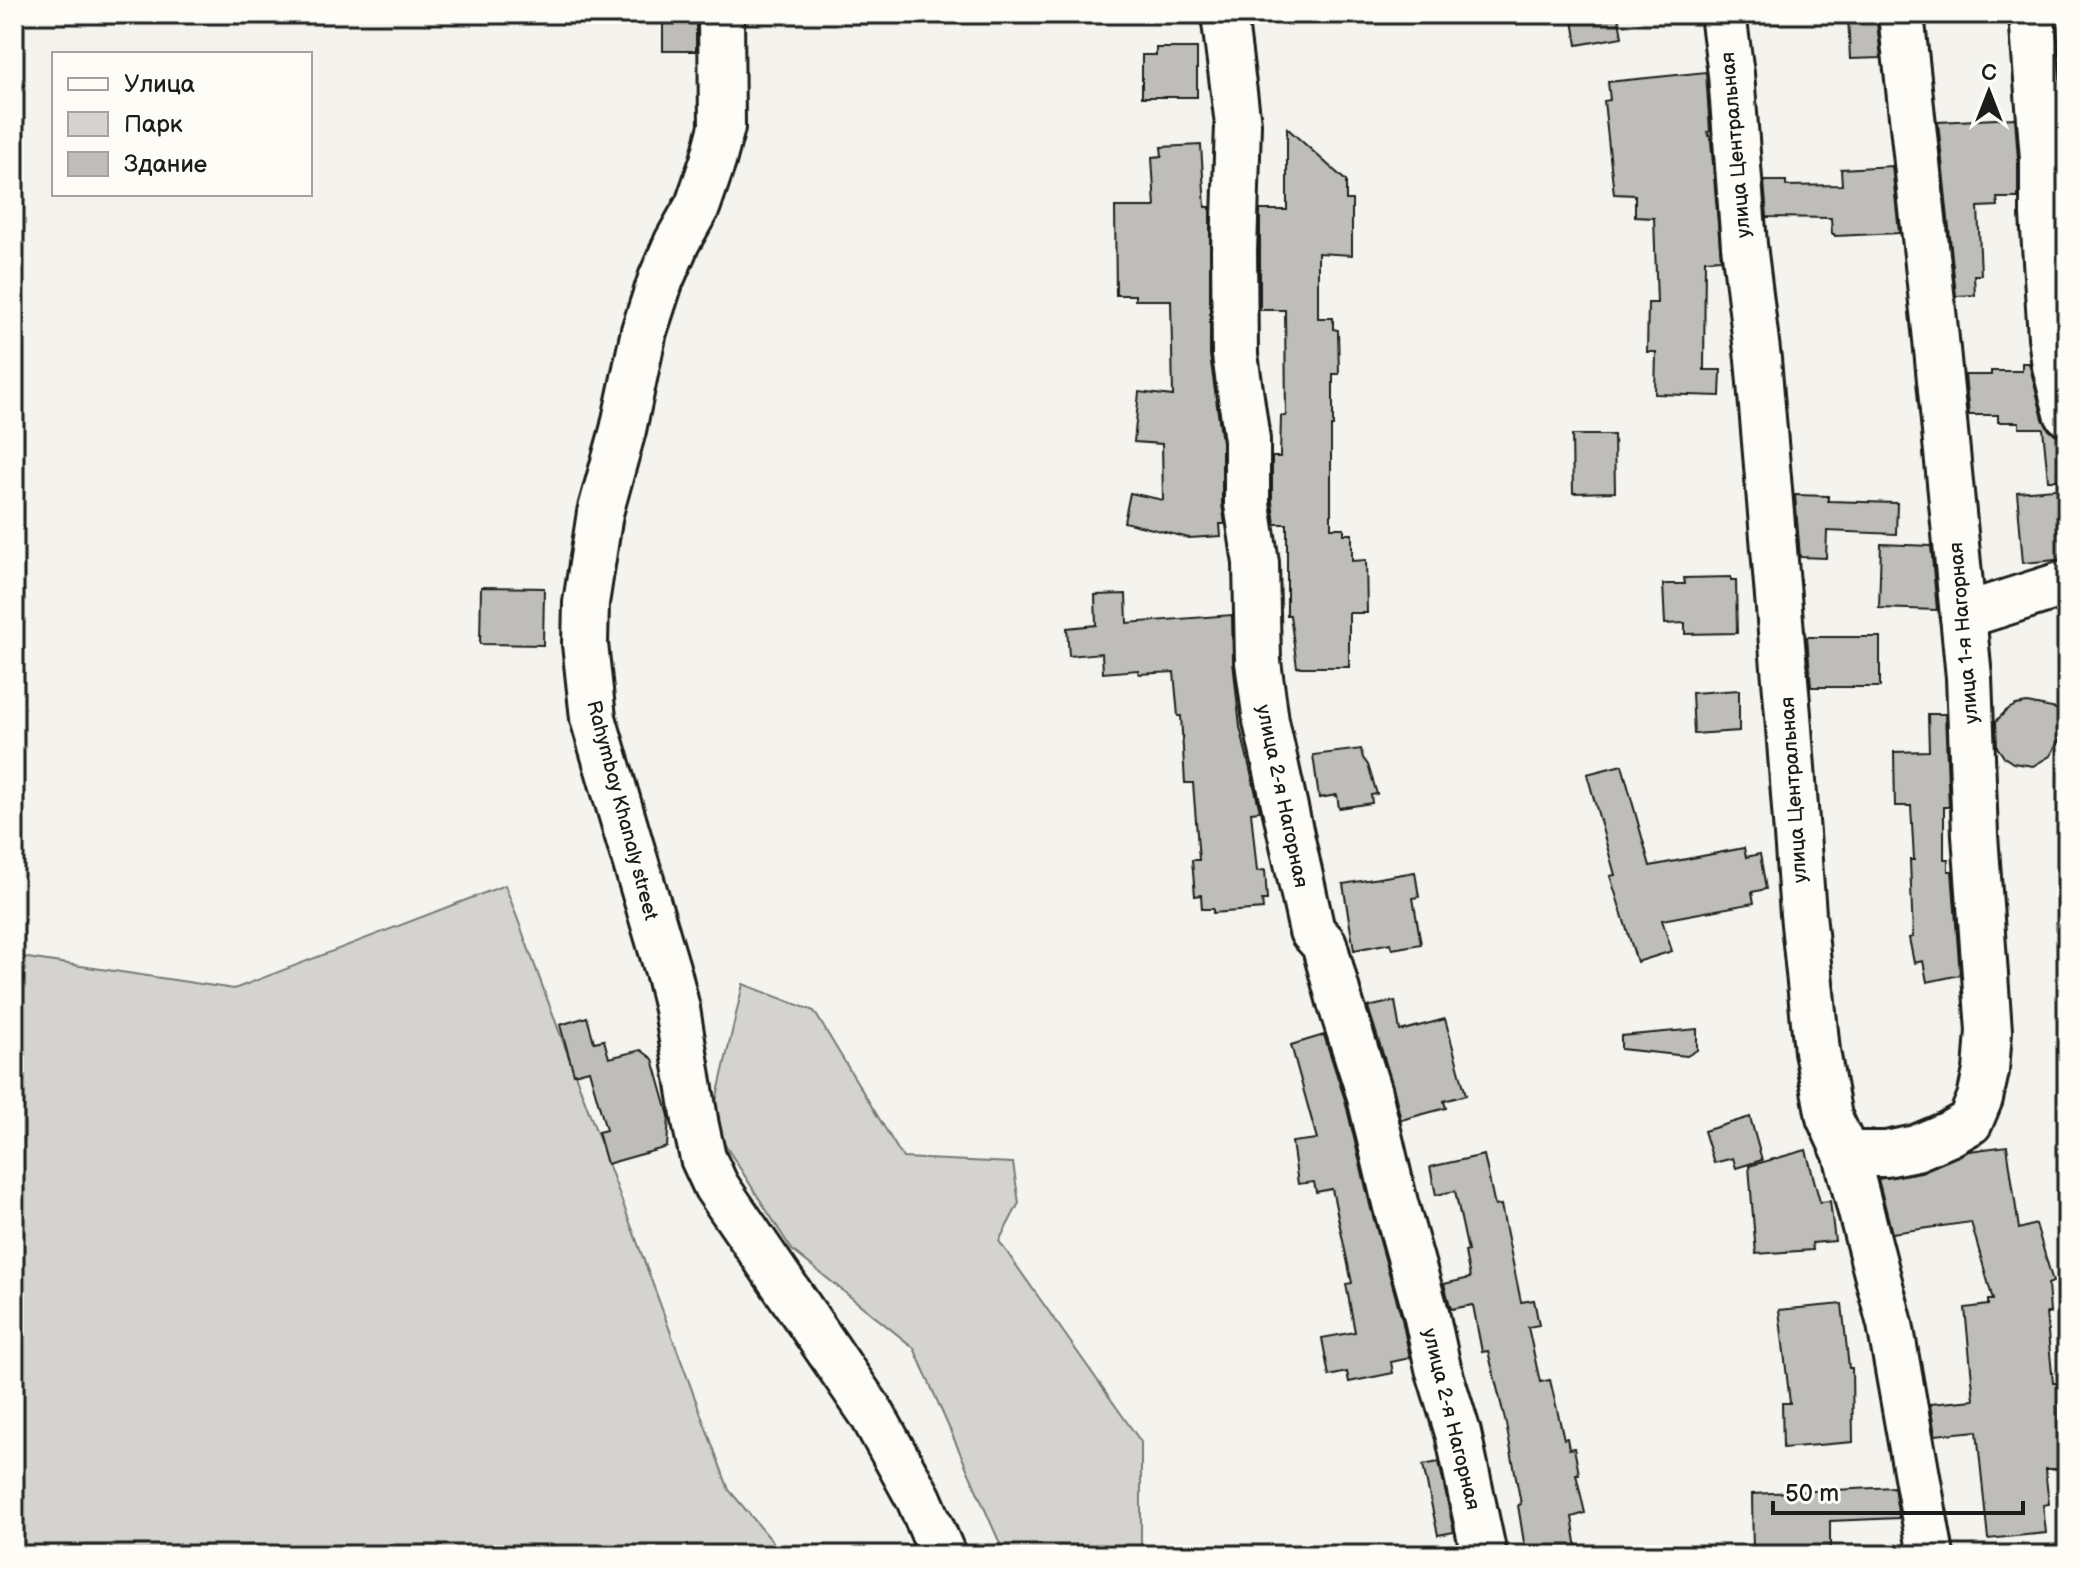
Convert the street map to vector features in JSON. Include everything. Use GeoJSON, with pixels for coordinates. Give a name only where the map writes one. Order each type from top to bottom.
{"type":"FeatureCollection","features":[{"type":"Feature","properties":{"kind":"street","name":"Rahymbay Khanaly street"},"geometry":{"type":"LineString","coordinates":[[721,14],[722,127],[698,205],[661,279],[644,331],[623,430],[597,527],[585,616],[593,718],[669,975],[703,1158],[716,1186],[872,1414],[919,1499],[943,1555]]}},
{"type":"Feature","properties":{"kind":"street","name":"улица 2-я Нагорная"},"geometry":{"type":"LineString","coordinates":[[1224,14],[1238,124],[1235,355],[1247,440],[1247,504],[1256,563],[1258,662],[1266,721],[1312,931],[1324,944],[1369,1093],[1438,1368],[1458,1433],[1484,1555]]}},
{"type":"Feature","properties":{"kind":"street","name":"улица Центральная"},"geometry":{"type":"LineString","coordinates":[[1723,14],[1731,74],[1744,245],[1758,359],[1817,1051],[1829,1117],[1846,1154],[1890,1324],[1931,1555]]}},
{"type":"Feature","properties":{"kind":"street","name":"улица 1-я Нагорная"},"geometry":{"type":"LineString","coordinates":[[1846,1154],[1886,1154],[1916,1148],[1970,1122],[1986,1071],[1989,1031],[1975,835],[1969,677],[1901,14]]}},
{"type":"Feature","properties":{"kind":"street"},"geometry":{"type":"LineString","coordinates":[[2032,14],[2051,337],[2067,413]]}},
{"type":"Feature","properties":{"kind":"street"},"geometry":{"type":"LineString","coordinates":[[1963,616],[2067,583]]}},
{"type":"Feature","properties":{"kind":"green space"},"geometry":{"type":"Polygon","coordinates":[[[505,885],[729,1490],[784,1555],[14,1555],[14,956],[234,989],[505,885]]]}},
{"type":"Feature","properties":{"kind":"green space"},"geometry":{"type":"Polygon","coordinates":[[[743,984],[814,1011],[903,1158],[1013,1163],[1019,1203],[999,1241],[1141,1442],[1141,1555],[1005,1555],[914,1348],[792,1250],[711,1123],[743,984]]]}},
{"type":"Feature","properties":{"kind":"building"},"geometry":{"type":"Polygon","coordinates":[[[663,14],[696,14],[696,51],[663,51],[663,14]]]}},
{"type":"Feature","properties":{"kind":"building"},"geometry":{"type":"Polygon","coordinates":[[[1572,14],[1618,14],[1622,37],[1577,45],[1572,14]]]}},
{"type":"Feature","properties":{"kind":"building"},"geometry":{"type":"Polygon","coordinates":[[[1848,14],[1876,14],[1881,58],[1850,59],[1848,14]]]}},
{"type":"Feature","properties":{"kind":"building"},"geometry":{"type":"Polygon","coordinates":[[[1156,48],[1197,48],[1197,97],[1142,97],[1142,55],[1156,55],[1156,48]]]}},
{"type":"Feature","properties":{"kind":"building"},"geometry":{"type":"Polygon","coordinates":[[[1706,72],[1708,132],[1721,259],[1705,260],[1704,370],[1721,370],[1720,396],[1655,394],[1656,352],[1647,352],[1648,303],[1657,303],[1654,218],[1635,217],[1635,195],[1614,194],[1604,101],[1610,100],[1608,82],[1706,72]]]}},
{"type":"Feature","properties":{"kind":"building"},"geometry":{"type":"Polygon","coordinates":[[[2015,118],[2018,198],[1997,198],[1998,206],[1978,207],[1981,275],[1974,275],[1975,295],[1956,296],[1938,122],[2015,118]]]}},
{"type":"Feature","properties":{"kind":"building"},"geometry":{"type":"Polygon","coordinates":[[[1287,128],[1346,181],[1346,200],[1352,200],[1352,255],[1318,253],[1318,318],[1333,318],[1333,329],[1338,330],[1339,374],[1333,374],[1331,426],[1331,528],[1344,528],[1344,534],[1352,534],[1352,561],[1366,560],[1367,613],[1349,613],[1349,667],[1297,667],[1290,615],[1287,615],[1287,524],[1275,524],[1272,502],[1272,457],[1280,457],[1281,416],[1286,416],[1285,310],[1260,310],[1260,210],[1287,210],[1287,128]]]}},
{"type":"Feature","properties":{"kind":"building"},"geometry":{"type":"Polygon","coordinates":[[[1201,145],[1205,207],[1210,207],[1210,355],[1222,442],[1225,524],[1220,524],[1221,536],[1189,538],[1124,522],[1130,493],[1163,500],[1162,444],[1134,442],[1139,392],[1173,396],[1171,300],[1135,300],[1135,295],[1116,295],[1115,207],[1155,207],[1152,157],[1162,156],[1161,147],[1201,145]]]}},
{"type":"Feature","properties":{"kind":"building"},"geometry":{"type":"Polygon","coordinates":[[[1892,166],[1899,233],[1835,236],[1832,234],[1831,218],[1767,217],[1764,181],[1786,181],[1786,186],[1842,185],[1841,169],[1892,166]]]}},
{"type":"Feature","properties":{"kind":"building"},"geometry":{"type":"Polygon","coordinates":[[[2022,363],[2029,363],[2043,419],[2049,430],[2060,437],[2067,437],[2067,480],[2048,480],[2043,428],[2019,428],[2019,422],[1998,422],[1998,415],[1969,415],[1965,375],[2022,371],[2022,363]]]}},
{"type":"Feature","properties":{"kind":"building"},"geometry":{"type":"Polygon","coordinates":[[[1572,435],[1614,435],[1615,492],[1573,493],[1572,435]]]}},
{"type":"Feature","properties":{"kind":"building"},"geometry":{"type":"Polygon","coordinates":[[[2067,488],[2067,559],[2023,563],[2017,492],[2067,488]]]}},
{"type":"Feature","properties":{"kind":"building"},"geometry":{"type":"Polygon","coordinates":[[[1795,495],[1828,496],[1828,501],[1897,503],[1896,534],[1827,531],[1826,558],[1800,557],[1795,495]]]}},
{"type":"Feature","properties":{"kind":"building"},"geometry":{"type":"Polygon","coordinates":[[[1881,544],[1931,546],[1937,610],[1879,608],[1881,544]]]}},
{"type":"Feature","properties":{"kind":"building"},"geometry":{"type":"Polygon","coordinates":[[[1731,577],[1731,580],[1736,580],[1737,633],[1685,634],[1685,623],[1665,624],[1663,584],[1685,584],[1684,578],[1731,577]]]}},
{"type":"Feature","properties":{"kind":"building"},"geometry":{"type":"Polygon","coordinates":[[[481,587],[544,588],[543,645],[480,644],[481,587]]]}},
{"type":"Feature","properties":{"kind":"building"},"geometry":{"type":"Polygon","coordinates":[[[1126,594],[1127,623],[1232,615],[1240,727],[1260,811],[1251,812],[1257,871],[1265,870],[1267,900],[1262,900],[1263,909],[1213,913],[1213,909],[1202,909],[1201,895],[1195,896],[1192,860],[1199,860],[1193,783],[1185,783],[1181,716],[1178,716],[1174,672],[1139,674],[1138,670],[1103,673],[1102,653],[1069,656],[1067,628],[1096,625],[1095,595],[1126,594]]]}},
{"type":"Feature","properties":{"kind":"building"},"geometry":{"type":"Polygon","coordinates":[[[1807,637],[1880,637],[1880,687],[1811,687],[1807,637]]]}},
{"type":"Feature","properties":{"kind":"building"},"geometry":{"type":"Polygon","coordinates":[[[1739,690],[1739,731],[1694,734],[1692,693],[1739,690]]]}},
{"type":"Feature","properties":{"kind":"building"},"geometry":{"type":"Polygon","coordinates":[[[2027,703],[2067,711],[2067,727],[2050,756],[2033,766],[2013,763],[1997,747],[1996,721],[2007,710],[2027,703]]]}},
{"type":"Feature","properties":{"kind":"building"},"geometry":{"type":"Polygon","coordinates":[[[1928,714],[1945,714],[1949,807],[1944,807],[1944,859],[1948,859],[1948,871],[1952,871],[1960,975],[1927,982],[1923,961],[1914,963],[1909,938],[1913,937],[1911,806],[1895,806],[1894,752],[1929,751],[1928,714]]]}},
{"type":"Feature","properties":{"kind":"building"},"geometry":{"type":"Polygon","coordinates":[[[1361,749],[1377,794],[1371,795],[1372,803],[1339,808],[1337,795],[1319,798],[1313,755],[1361,749]]]}},
{"type":"Feature","properties":{"kind":"building"},"geometry":{"type":"Polygon","coordinates":[[[1622,765],[1650,866],[1744,848],[1746,857],[1760,854],[1766,889],[1752,892],[1754,903],[1662,920],[1672,951],[1637,962],[1610,876],[1615,875],[1587,774],[1622,765]]]}},
{"type":"Feature","properties":{"kind":"building"},"geometry":{"type":"Polygon","coordinates":[[[1415,872],[1419,897],[1413,898],[1421,944],[1392,949],[1391,943],[1354,950],[1343,884],[1415,872]]]}},
{"type":"Feature","properties":{"kind":"building"},"geometry":{"type":"Polygon","coordinates":[[[1395,1001],[1400,1031],[1445,1019],[1466,1095],[1444,1101],[1446,1108],[1401,1120],[1368,1007],[1395,1001]]]}},
{"type":"Feature","properties":{"kind":"building"},"geometry":{"type":"Polygon","coordinates":[[[587,1017],[594,1042],[604,1040],[609,1058],[641,1050],[653,1059],[669,1116],[667,1147],[607,1164],[598,1132],[606,1130],[589,1070],[574,1074],[560,1025],[587,1017]]]}},
{"type":"Feature","properties":{"kind":"building"},"geometry":{"type":"Polygon","coordinates":[[[1697,1029],[1697,1050],[1687,1056],[1621,1049],[1621,1036],[1697,1029]]]}},
{"type":"Feature","properties":{"kind":"building"},"geometry":{"type":"Polygon","coordinates":[[[1324,1035],[1345,1100],[1410,1358],[1391,1362],[1393,1373],[1349,1382],[1347,1372],[1329,1376],[1322,1338],[1355,1332],[1346,1284],[1352,1283],[1332,1189],[1316,1192],[1314,1182],[1298,1184],[1292,1142],[1317,1139],[1291,1045],[1324,1035]]]}},
{"type":"Feature","properties":{"kind":"building"},"geometry":{"type":"Polygon","coordinates":[[[1750,1117],[1762,1160],[1736,1168],[1733,1158],[1714,1163],[1704,1131],[1750,1117]]]}},
{"type":"Feature","properties":{"kind":"building"},"geometry":{"type":"Polygon","coordinates":[[[2007,1146],[2019,1229],[2036,1224],[2053,1282],[2048,1284],[2050,1313],[2046,1313],[2053,1383],[2060,1383],[2059,1469],[2045,1469],[2049,1504],[2043,1505],[2046,1533],[1988,1539],[1977,1431],[1935,1435],[1930,1404],[1974,1400],[1965,1308],[1988,1305],[1988,1300],[1993,1300],[1971,1222],[1892,1233],[1878,1179],[1921,1172],[1969,1151],[2007,1146]]]}},
{"type":"Feature","properties":{"kind":"building"},"geometry":{"type":"Polygon","coordinates":[[[1806,1150],[1820,1202],[1830,1201],[1835,1241],[1812,1243],[1813,1250],[1756,1254],[1749,1166],[1806,1150]]]}},
{"type":"Feature","properties":{"kind":"building"},"geometry":{"type":"Polygon","coordinates":[[[1484,1155],[1495,1206],[1501,1205],[1521,1302],[1534,1300],[1539,1325],[1528,1327],[1540,1382],[1550,1380],[1564,1439],[1567,1438],[1569,1449],[1574,1448],[1585,1513],[1572,1517],[1578,1555],[1526,1555],[1518,1505],[1521,1504],[1488,1351],[1482,1352],[1473,1305],[1451,1309],[1444,1284],[1470,1278],[1465,1252],[1468,1251],[1455,1191],[1436,1195],[1430,1167],[1484,1155]]]}},
{"type":"Feature","properties":{"kind":"building"},"geometry":{"type":"Polygon","coordinates":[[[1842,1304],[1849,1368],[1852,1368],[1853,1442],[1783,1448],[1782,1403],[1790,1403],[1779,1310],[1842,1304]]]}},
{"type":"Feature","properties":{"kind":"building"},"geometry":{"type":"Polygon","coordinates":[[[1439,1462],[1454,1532],[1438,1535],[1423,1465],[1439,1462]]]}},
{"type":"Feature","properties":{"kind":"building"},"geometry":{"type":"Polygon","coordinates":[[[1894,1487],[1899,1518],[1830,1521],[1830,1555],[1753,1555],[1752,1494],[1894,1487]]]}}]}
